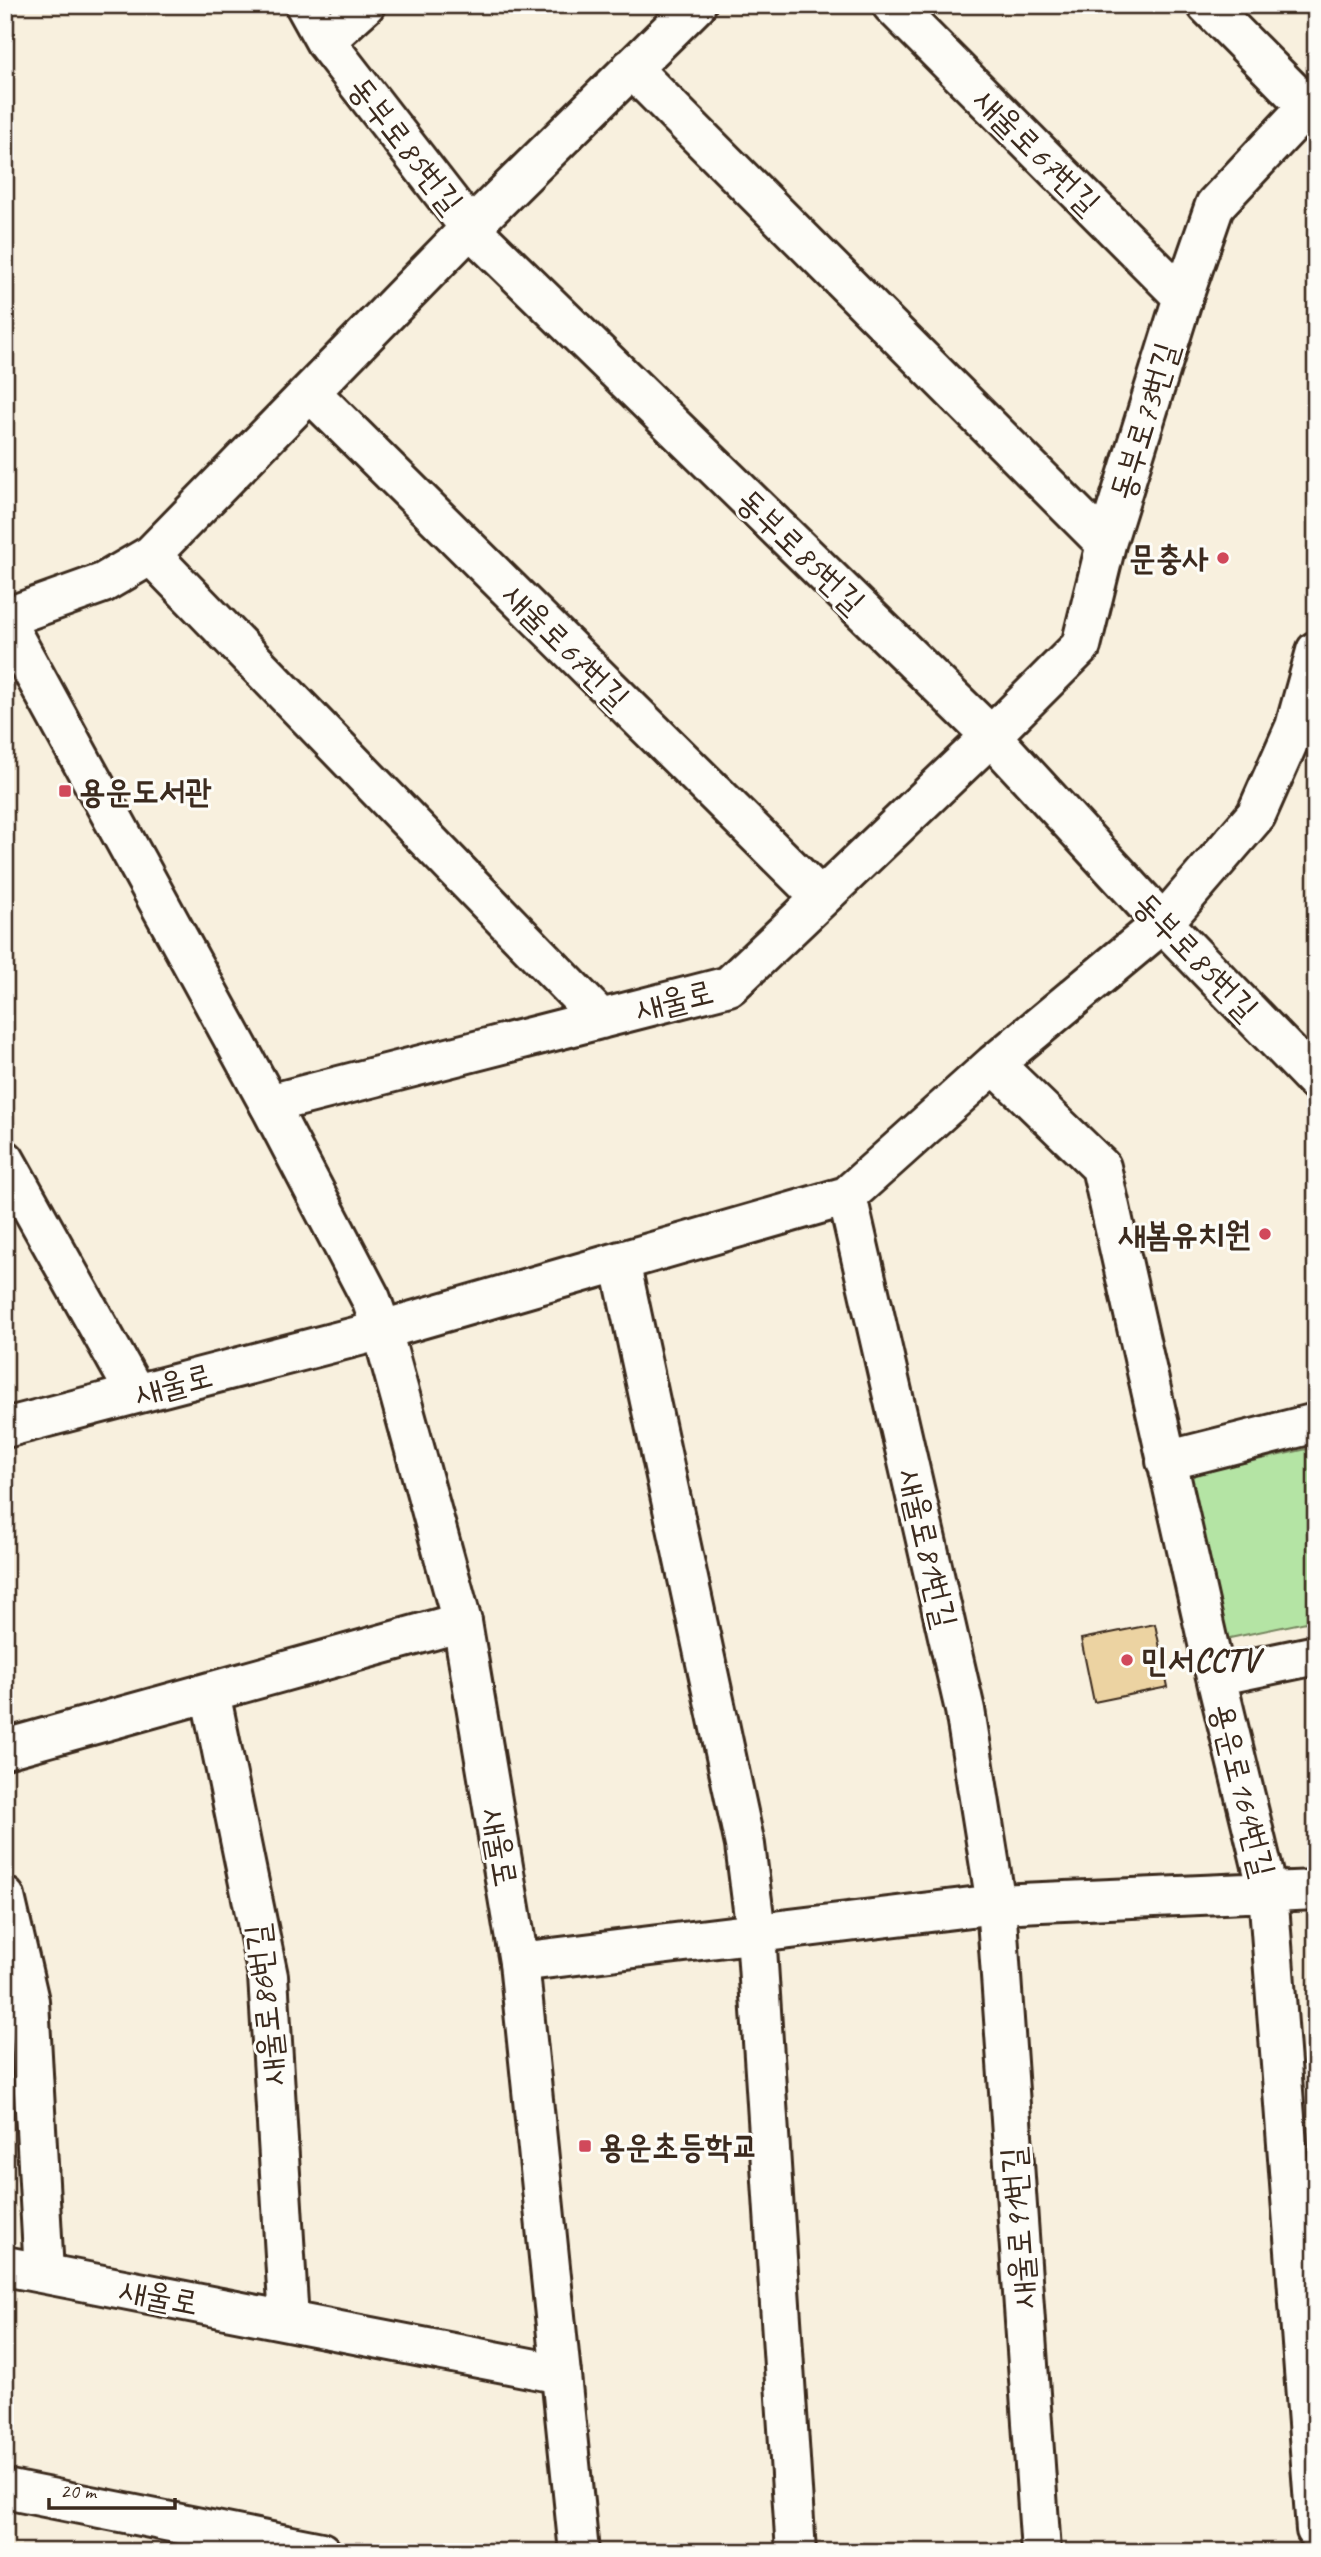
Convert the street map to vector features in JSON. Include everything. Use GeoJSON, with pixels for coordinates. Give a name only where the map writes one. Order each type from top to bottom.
{"type":"FeatureCollection","features":[{"type":"Feature","properties":{"kind":"street","name":"동부로85번길"},"geometry":{"type":"LineString","coordinates":[[305,5],[325,41],[470,228],[991,736],[1163,923],[1316,1081]]}},
{"type":"Feature","properties":{"kind":"street"},"geometry":{"type":"LineString","coordinates":[[325,41],[365,5]]}},
{"type":"Feature","properties":{"kind":"street"},"geometry":{"type":"LineString","coordinates":[[5,620],[103,583],[152,555],[470,228],[696,5]]}},
{"type":"Feature","properties":{"kind":"street","name":"새울로67번길"},"geometry":{"type":"LineString","coordinates":[[892,5],[1183,297]]}},
{"type":"Feature","properties":{"kind":"street","name":"동부로73번길"},"geometry":{"type":"LineString","coordinates":[[991,736],[1081,646],[1106,544],[1183,297],[1215,205],[1311,111],[1207,5]]}},
{"type":"Feature","properties":{"kind":"street"},"geometry":{"type":"LineString","coordinates":[[631,68],[1106,544]]}},
{"type":"Feature","properties":{"kind":"street","name":"새울로67번길"},"geometry":{"type":"LineString","coordinates":[[311,393],[821,898]]}},
{"type":"Feature","properties":{"kind":"street"},"geometry":{"type":"LineString","coordinates":[[152,555],[601,1018]]}},
{"type":"Feature","properties":{"kind":"street","name":"새울로"},"geometry":{"type":"LineString","coordinates":[[5,620],[269,1104],[371,1299],[382,1330],[462,1622],[519,1962],[579,2552]]}},
{"type":"Feature","properties":{"kind":"street"},"geometry":{"type":"LineString","coordinates":[[382,1330],[847,1196],[994,1064],[1163,923],[1256,815],[1305,738],[1316,650]]}},
{"type":"Feature","properties":{"kind":"street","name":"새울로"},"geometry":{"type":"LineString","coordinates":[[269,1104],[729,986],[991,736]]}},
{"type":"Feature","properties":{"kind":"street","name":"용운로164번길"},"geometry":{"type":"LineString","coordinates":[[994,1064],[1101,1167],[1166,1461],[1268,1891],[1316,2530]]}},
{"type":"Feature","properties":{"kind":"street"},"geometry":{"type":"LineString","coordinates":[[5,1160],[136,1394]]}},
{"type":"Feature","properties":{"kind":"street","name":"새울로81번길"},"geometry":{"type":"LineString","coordinates":[[847,1196],[965,1710],[996,1904]]}},
{"type":"Feature","properties":{"kind":"street"},"geometry":{"type":"LineString","coordinates":[[620,1261],[745,1845],[756,1933],[796,2552]]}},
{"type":"Feature","properties":{"kind":"street","name":"새울로"},"geometry":{"type":"LineString","coordinates":[[5,1428],[382,1330]]}},
{"type":"Feature","properties":{"kind":"street"},"geometry":{"type":"LineString","coordinates":[[1166,1461],[1316,1423]]}},
{"type":"Feature","properties":{"kind":"street"},"geometry":{"type":"LineString","coordinates":[[5,1749],[462,1622]]}},
{"type":"Feature","properties":{"kind":"street"},"geometry":{"type":"LineString","coordinates":[[1216,1676],[1316,1655]]}},
{"type":"Feature","properties":{"kind":"street","name":"새울로86번길"},"geometry":{"type":"LineString","coordinates":[[210,1692],[268,1976],[289,2321]]}},
{"type":"Feature","properties":{"kind":"street"},"geometry":{"type":"LineString","coordinates":[[519,1962],[996,1904],[1316,1890]]}},
{"type":"Feature","properties":{"kind":"street"},"geometry":{"type":"LineString","coordinates":[[5,1897],[29,2001],[44,2273]]}},
{"type":"Feature","properties":{"kind":"street","name":"새울로91번길"},"geometry":{"type":"LineString","coordinates":[[996,1904],[1041,2552]]}},
{"type":"Feature","properties":{"kind":"street","name":"새울로"},"geometry":{"type":"LineString","coordinates":[[5,2266],[561,2374]]}},
{"type":"Feature","properties":{"kind":"street"},"geometry":{"type":"LineString","coordinates":[[5,2489],[321,2552]]}},
{"type":"Feature","properties":{"kind":"green space"},"geometry":{"type":"Polygon","coordinates":[[[1316,1447],[1316,1620],[1225,1639],[1189,1475],[1316,1447]]]}},
{"type":"Feature","properties":{"kind":"building"},"geometry":{"type":"Polygon","coordinates":[[[1155,1624],[1168,1687],[1094,1702],[1081,1639],[1155,1624]]]}},
{"type":"Feature","properties":{"kind":"place","name":"문충사"},"geometry":{"type":"Point","coordinates":[1223,558]}},
{"type":"Feature","properties":{"kind":"place","name":"용운도서관"},"geometry":{"type":"Point","coordinates":[65,791]}},
{"type":"Feature","properties":{"kind":"place","name":"새봄유치원"},"geometry":{"type":"Point","coordinates":[1265,1234]}},
{"type":"Feature","properties":{"kind":"place","name":"민서CCTV"},"geometry":{"type":"Point","coordinates":[1127,1660]}},
{"type":"Feature","properties":{"kind":"place","name":"용운초등학교"},"geometry":{"type":"Point","coordinates":[585,2146]}}]}
